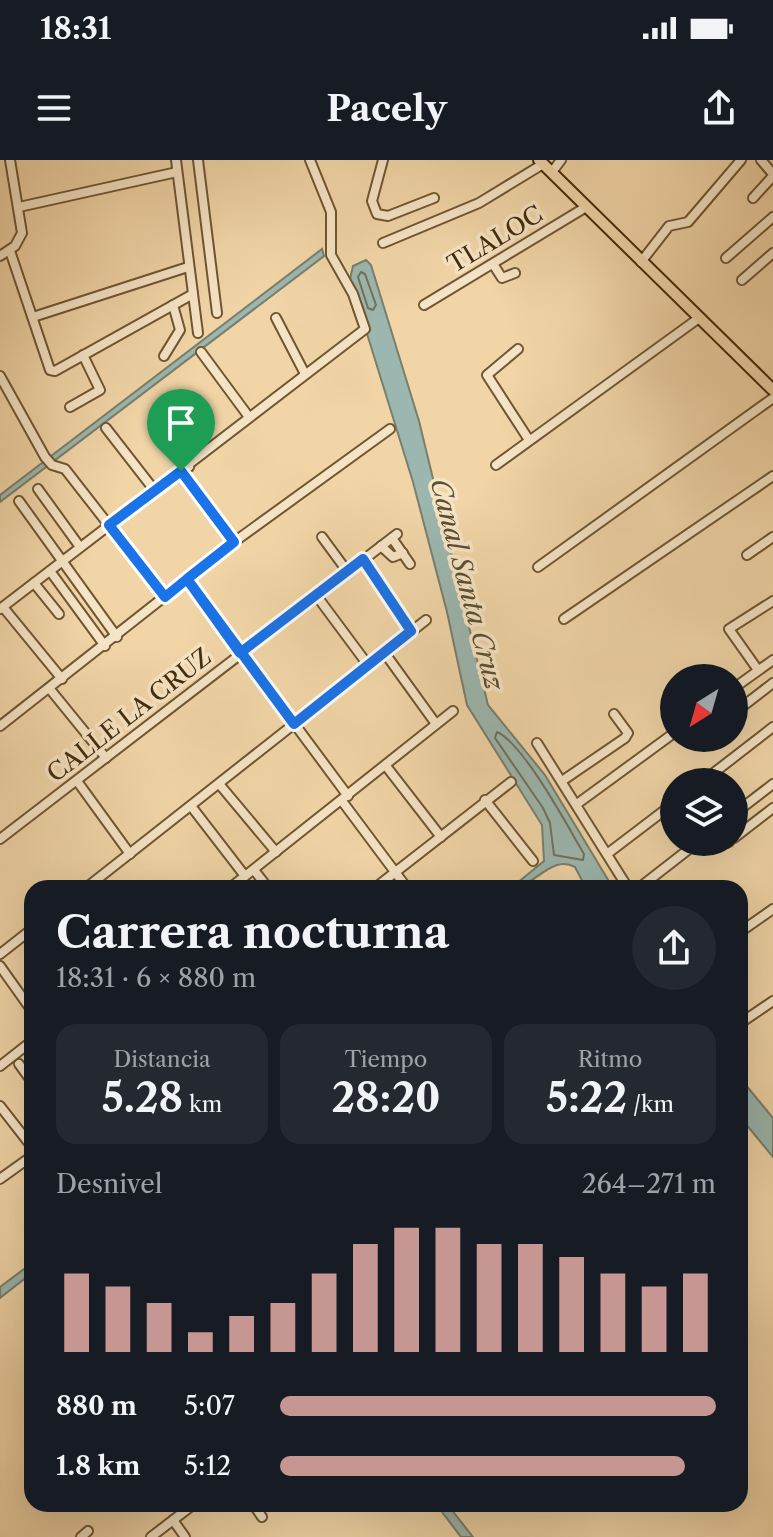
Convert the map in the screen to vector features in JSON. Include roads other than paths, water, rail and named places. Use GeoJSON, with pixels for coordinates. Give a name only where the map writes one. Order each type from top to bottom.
{"type":"FeatureCollection","features":[{"type":"Feature","properties":{"kind":"main road"},"geometry":{"type":"LineString","coordinates":[[541,162],[773,390]]}},
{"type":"Feature","properties":{"kind":"street"},"geometry":{"type":"LineString","coordinates":[[0,256],[10,251],[22,233],[10,160]]}},
{"type":"Feature","properties":{"kind":"street"},"geometry":{"type":"LineString","coordinates":[[176,160],[198,333]]}},
{"type":"Feature","properties":{"kind":"street"},"geometry":{"type":"LineString","coordinates":[[198,160],[217,313]]}},
{"type":"Feature","properties":{"kind":"street"},"geometry":{"type":"LineString","coordinates":[[62,679],[1,608],[185,469],[304,372],[365,329],[353,294],[331,255],[331,212],[310,160]]}},
{"type":"Feature","properties":{"kind":"street"},"geometry":{"type":"LineString","coordinates":[[383,160],[372,201],[377,214],[388,216],[434,198]]}},
{"type":"Feature","properties":{"kind":"street"},"geometry":{"type":"LineString","coordinates":[[552,172],[561,160]]}},
{"type":"Feature","properties":{"kind":"street"},"geometry":{"type":"LineString","coordinates":[[641,262],[669,226],[688,222],[741,160]]}},
{"type":"Feature","properties":{"kind":"street"},"geometry":{"type":"LineString","coordinates":[[753,198],[773,175],[761,160]]}},
{"type":"Feature","properties":{"kind":"street"},"geometry":{"type":"LineString","coordinates":[[383,243],[479,203],[541,162]]}},
{"type":"Feature","properties":{"kind":"street"},"geometry":{"type":"LineString","coordinates":[[19,207],[177,172]]}},
{"type":"Feature","properties":{"kind":"street","name":"TLALOC"},"geometry":{"type":"LineString","coordinates":[[424,305],[586,207]]}},
{"type":"Feature","properties":{"kind":"street"},"geometry":{"type":"LineString","coordinates":[[726,258],[773,217]]}},
{"type":"Feature","properties":{"kind":"street"},"geometry":{"type":"LineString","coordinates":[[10,251],[50,370],[193,294]]}},
{"type":"Feature","properties":{"kind":"street"},"geometry":{"type":"LineString","coordinates":[[742,280],[773,253]]}},
{"type":"Feature","properties":{"kind":"street"},"geometry":{"type":"LineString","coordinates":[[493,264],[502,278],[515,273]]}},
{"type":"Feature","properties":{"kind":"street"},"geometry":{"type":"LineString","coordinates":[[33,317],[188,267]]}},
{"type":"Feature","properties":{"kind":"street"},"geometry":{"type":"LineString","coordinates":[[164,356],[180,330],[173,305]]}},
{"type":"Feature","properties":{"kind":"street"},"geometry":{"type":"LineString","coordinates":[[276,318],[304,372]]}},
{"type":"Feature","properties":{"kind":"street"},"geometry":{"type":"LineString","coordinates":[[496,465],[699,318]]}},
{"type":"Feature","properties":{"kind":"street"},"geometry":{"type":"LineString","coordinates":[[518,349],[487,375],[529,440]]}},
{"type":"Feature","properties":{"kind":"street"},"geometry":{"type":"LineString","coordinates":[[201,352],[249,417]]}},
{"type":"Feature","properties":{"kind":"street"},"geometry":{"type":"LineString","coordinates":[[70,407],[100,390],[83,355]]}},
{"type":"Feature","properties":{"kind":"street"},"geometry":{"type":"LineString","coordinates":[[0,376],[45,457],[52,465],[65,469],[165,597]]}},
{"type":"Feature","properties":{"kind":"street"},"geometry":{"type":"LineString","coordinates":[[538,567],[773,398]]}},
{"type":"Feature","properties":{"kind":"street"},"geometry":{"type":"LineString","coordinates":[[156,426],[234,542]]}},
{"type":"Feature","properties":{"kind":"street"},"geometry":{"type":"LineString","coordinates":[[106,428],[155,491]]}},
{"type":"Feature","properties":{"kind":"street"},"geometry":{"type":"LineString","coordinates":[[0,726],[234,542],[390,429]]}},
{"type":"Feature","properties":{"kind":"street"},"geometry":{"type":"LineString","coordinates":[[564,619],[773,476]]}},
{"type":"Feature","properties":{"kind":"street"},"geometry":{"type":"LineString","coordinates":[[38,489],[80,547]]}},
{"type":"Feature","properties":{"kind":"street"},"geometry":{"type":"LineString","coordinates":[[19,501],[117,637]]}},
{"type":"Feature","properties":{"kind":"street","name":"CALLE LA CRUZ"},"geometry":{"type":"LineString","coordinates":[[0,839],[394,536],[403,553]]}},
{"type":"Feature","properties":{"kind":"street"},"geometry":{"type":"LineString","coordinates":[[322,537],[347,571]]}},
{"type":"Feature","properties":{"kind":"street"},"geometry":{"type":"LineString","coordinates":[[747,555],[773,537]]}},
{"type":"Feature","properties":{"kind":"street"},"geometry":{"type":"LineString","coordinates":[[381,546],[393,557],[403,553],[410,564]]}},
{"type":"Feature","properties":{"kind":"street"},"geometry":{"type":"LineString","coordinates":[[363,559],[411,631]]}},
{"type":"Feature","properties":{"kind":"street"},"geometry":{"type":"LineString","coordinates":[[50,571],[105,646]]}},
{"type":"Feature","properties":{"kind":"street"},"geometry":{"type":"LineString","coordinates":[[187,579],[294,724],[401,880]]}},
{"type":"Feature","properties":{"kind":"street"},"geometry":{"type":"LineString","coordinates":[[34,583],[59,614]]}},
{"type":"Feature","properties":{"kind":"street"},"geometry":{"type":"LineString","coordinates":[[316,595],[368,665]]}},
{"type":"Feature","properties":{"kind":"street"},"geometry":{"type":"LineString","coordinates":[[758,670],[729,629],[773,601]]}},
{"type":"Feature","properties":{"kind":"street"},"geometry":{"type":"LineString","coordinates":[[96,880],[426,620]]}},
{"type":"Feature","properties":{"kind":"street"},"geometry":{"type":"LineString","coordinates":[[384,652],[436,724]]}},
{"type":"Feature","properties":{"kind":"street"},"geometry":{"type":"LineString","coordinates":[[748,678],[773,660]]}},
{"type":"Feature","properties":{"kind":"street"},"geometry":{"type":"LineString","coordinates":[[748,702],[773,683]]}},
{"type":"Feature","properties":{"kind":"street"},"geometry":{"type":"LineString","coordinates":[[49,688],[106,758]]}},
{"type":"Feature","properties":{"kind":"street"},"geometry":{"type":"LineString","coordinates":[[240,880],[453,711]]}},
{"type":"Feature","properties":{"kind":"street"},"geometry":{"type":"LineString","coordinates":[[562,781],[625,738],[628,733],[614,714]]}},
{"type":"Feature","properties":{"kind":"street"},"geometry":{"type":"LineString","coordinates":[[720,768],[773,727]]}},
{"type":"Feature","properties":{"kind":"street"},"geometry":{"type":"LineString","coordinates":[[537,743],[623,880]]}},
{"type":"Feature","properties":{"kind":"street"},"geometry":{"type":"LineString","coordinates":[[577,804],[660,743]]}},
{"type":"Feature","properties":{"kind":"street"},"geometry":{"type":"LineString","coordinates":[[386,766],[441,837]]}},
{"type":"Feature","properties":{"kind":"street"},"geometry":{"type":"LineString","coordinates":[[77,781],[130,854]]}},
{"type":"Feature","properties":{"kind":"street"},"geometry":{"type":"LineString","coordinates":[[386,880],[511,782]]}},
{"type":"Feature","properties":{"kind":"street"},"geometry":{"type":"LineString","coordinates":[[748,803],[773,784]]}},
{"type":"Feature","properties":{"kind":"street"},"geometry":{"type":"LineString","coordinates":[[220,785],[276,852]]}},
{"type":"Feature","properties":{"kind":"street"},"geometry":{"type":"LineString","coordinates":[[485,800],[533,861]]}},
{"type":"Feature","properties":{"kind":"street"},"geometry":{"type":"LineString","coordinates":[[191,806],[245,876]]}},
{"type":"Feature","properties":{"kind":"street"},"geometry":{"type":"LineString","coordinates":[[748,827],[773,808]]}},
{"type":"Feature","properties":{"kind":"street"},"geometry":{"type":"LineString","coordinates":[[607,854],[660,814]]}},
{"type":"Feature","properties":{"kind":"street"},"geometry":{"type":"LineString","coordinates":[[649,880],[680,856]]}},
{"type":"Feature","properties":{"kind":"street"},"geometry":{"type":"LineString","coordinates":[[254,870],[262,880]]}},
{"type":"Feature","properties":{"kind":"street"},"geometry":{"type":"LineString","coordinates":[[748,926],[773,909]]}},
{"type":"Feature","properties":{"kind":"street"},"geometry":{"type":"LineString","coordinates":[[0,954],[24,935]]}},
{"type":"Feature","properties":{"kind":"street"},"geometry":{"type":"LineString","coordinates":[[0,966],[24,1000]]}},
{"type":"Feature","properties":{"kind":"street"},"geometry":{"type":"LineString","coordinates":[[748,1018],[773,1001]]}},
{"type":"Feature","properties":{"kind":"street"},"geometry":{"type":"LineString","coordinates":[[0,1066],[24,1047]]}},
{"type":"Feature","properties":{"kind":"street"},"geometry":{"type":"LineString","coordinates":[[19,1064],[24,1071]]}},
{"type":"Feature","properties":{"kind":"street"},"geometry":{"type":"LineString","coordinates":[[0,1106],[24,1137]]}},
{"type":"Feature","properties":{"kind":"street"},"geometry":{"type":"LineString","coordinates":[[2,1174],[24,1161]]}},
{"type":"Feature","properties":{"kind":"street"},"geometry":{"type":"LineString","coordinates":[[151,1537],[184,1512]]}},
{"type":"Feature","properties":{"kind":"street"},"geometry":{"type":"LineString","coordinates":[[259,1512],[262,1517]]}},
{"type":"Feature","properties":{"kind":"street"},"geometry":{"type":"LineString","coordinates":[[173,1520],[185,1537]]}},
{"type":"Feature","properties":{"kind":"water"},"geometry":{"type":"Polygon","coordinates":[[[322,249],[324,256],[0,502],[0,495],[322,249]]]}},
{"type":"Feature","properties":{"kind":"water"},"geometry":{"type":"Polygon","coordinates":[[[366,260],[371,265],[419,421],[488,705],[545,775],[608,880],[582,880],[575,867],[566,864],[550,868],[532,880],[521,880],[544,861],[542,825],[467,705],[447,612],[413,482],[350,279],[353,266],[366,260]]]}},
{"type":"Feature","properties":{"kind":"water"},"geometry":{"type":"Polygon","coordinates":[[[748,1088],[773,1118],[773,1157],[748,1127],[748,1088]]]}},
{"type":"Feature","properties":{"kind":"water"},"geometry":{"type":"Polygon","coordinates":[[[24,1269],[24,1279],[0,1298],[0,1287],[24,1269]]]}},
{"type":"Feature","properties":{"kind":"water"},"geometry":{"type":"Polygon","coordinates":[[[442,1512],[453,1512],[473,1537],[461,1537],[442,1512]]]}},
{"type":"Feature","properties":{"kind":"water label","name":"Canal Santa Cruz"},"geometry":{"type":"Point","coordinates":[467,584]}}]}
